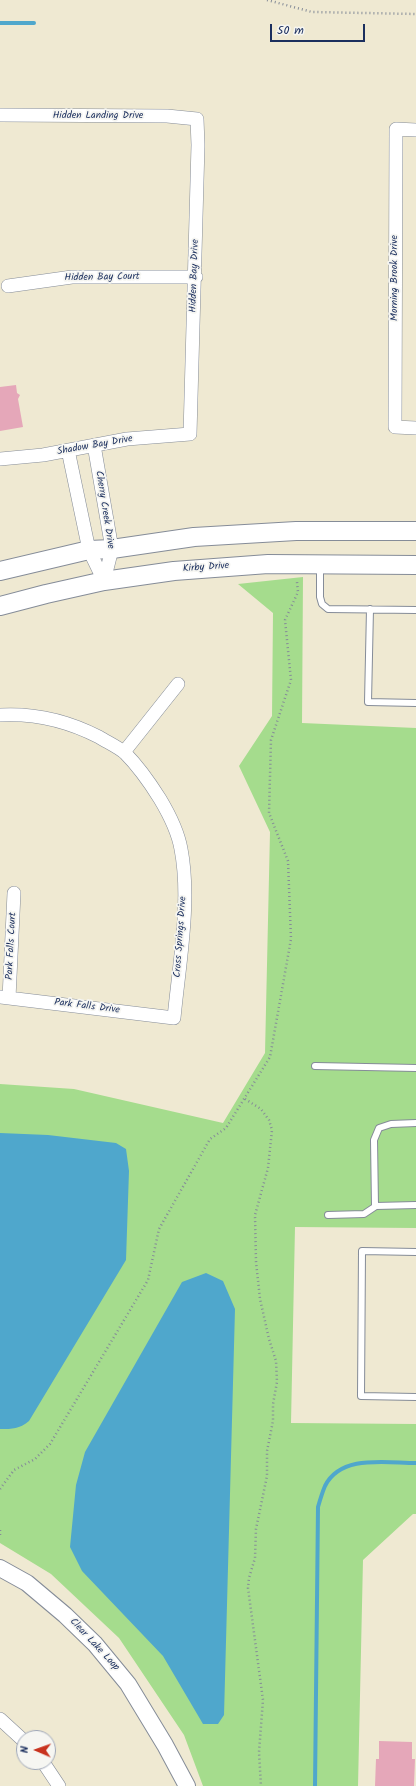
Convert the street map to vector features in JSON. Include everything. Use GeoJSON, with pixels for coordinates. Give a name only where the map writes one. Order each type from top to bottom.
{"type":"FeatureCollection","features":[{"type":"Feature","properties":{"kind":"main road"},"geometry":{"type":"LineString","coordinates":[[0,571],[89,550],[112,549],[202,536],[296,531],[416,530]]}},
{"type":"Feature","properties":{"kind":"main road","name":"Kirby Drive"},"geometry":{"type":"LineString","coordinates":[[0,606],[104,581],[174,571],[268,564],[416,565]]}},
{"type":"Feature","properties":{"kind":"street","name":"Hidden Landing Drive"},"geometry":{"type":"LineString","coordinates":[[0,115],[167,116],[197,119]]}},
{"type":"Feature","properties":{"kind":"street","name":"Hidden Bay Drive"},"geometry":{"type":"LineString","coordinates":[[190,434],[196,277],[197,119]]}},
{"type":"Feature","properties":{"kind":"street","name":"Morning Brook Drive"},"geometry":{"type":"LineString","coordinates":[[416,130],[396,130],[395,427],[416,428]]}},
{"type":"Feature","properties":{"kind":"street","name":"Hidden Bay Court"},"geometry":{"type":"LineString","coordinates":[[8,286],[72,277],[196,277]]}},
{"type":"Feature","properties":{"kind":"street","name":"Shadow Bay Drive"},"geometry":{"type":"LineString","coordinates":[[0,459],[43,455],[94,444],[127,439],[190,434]]}},
{"type":"Feature","properties":{"kind":"street","name":"Cherry Creek Drive"},"geometry":{"type":"LineString","coordinates":[[94,444],[112,549],[104,581]]}},
{"type":"Feature","properties":{"kind":"street","name":"Cherry Creek Drive"},"geometry":{"type":"LineString","coordinates":[[68,450],[89,550],[104,581]]}},
{"type":"Feature","properties":{"kind":"street"},"geometry":{"type":"LineString","coordinates":[[0,715],[16,714],[64,722],[86,731],[124,752],[178,684]]}},
{"type":"Feature","properties":{"kind":"street","name":"Cross Springs Drive"},"geometry":{"type":"LineString","coordinates":[[124,752],[151,785],[169,814],[181,848],[184,905],[174,1018]]}},
{"type":"Feature","properties":{"kind":"street","name":"Park Falls Court"},"geometry":{"type":"LineString","coordinates":[[4,998],[14,893]]}},
{"type":"Feature","properties":{"kind":"street","name":"Park Falls Drive"},"geometry":{"type":"LineString","coordinates":[[4,998],[174,1018]]}},
{"type":"Feature","properties":{"kind":"street","name":"Clear Lake Loop"},"geometry":{"type":"LineString","coordinates":[[0,1568],[27,1583],[65,1615],[95,1644],[128,1684],[165,1745],[187,1786]]}},
{"type":"Feature","properties":{"kind":"street"},"geometry":{"type":"LineString","coordinates":[[0,1719],[16,1734]]}},
{"type":"Feature","properties":{"kind":"street","name":"Clear Lake Loop"},"geometry":{"type":"LineString","coordinates":[[165,1745],[176,1786]]}},
{"type":"Feature","properties":{"kind":"street"},"geometry":{"type":"LineString","coordinates":[[48,1770],[59,1786]]}},
{"type":"Feature","properties":{"kind":"lane"},"geometry":{"type":"LineString","coordinates":[[320,564],[320,597],[322,604],[328,609],[416,610]]}},
{"type":"Feature","properties":{"kind":"lane"},"geometry":{"type":"LineString","coordinates":[[370,609],[368,702],[416,703]]}},
{"type":"Feature","properties":{"kind":"lane"},"geometry":{"type":"LineString","coordinates":[[315,1066],[416,1068]]}},
{"type":"Feature","properties":{"kind":"lane"},"geometry":{"type":"LineString","coordinates":[[375,1206],[374,1140],[379,1128],[391,1124],[416,1123]]}},
{"type":"Feature","properties":{"kind":"lane"},"geometry":{"type":"LineString","coordinates":[[328,1215],[364,1214],[375,1206],[416,1205]]}},
{"type":"Feature","properties":{"kind":"lane"},"geometry":{"type":"LineString","coordinates":[[416,1252],[362,1251],[360,1396],[416,1397]]}},
{"type":"Feature","properties":{"kind":"path"},"geometry":{"type":"LineString","coordinates":[[267,0],[312,12],[416,14]]}},
{"type":"Feature","properties":{"kind":"path"},"geometry":{"type":"LineString","coordinates":[[0,1489],[14,1470],[35,1458],[50,1444],[148,1280],[159,1229],[210,1139],[226,1128],[270,1057],[291,939],[288,861],[269,813],[271,740],[291,680],[284,620],[298,592],[297,582]]}},
{"type":"Feature","properties":{"kind":"path"},"geometry":{"type":"LineString","coordinates":[[244,1099],[261,1109],[269,1120],[272,1130],[268,1168],[255,1215],[256,1262],[260,1299],[269,1339],[276,1361],[277,1382],[273,1404],[273,1421],[267,1451],[267,1476],[256,1529],[254,1558],[248,1588],[263,1700],[260,1752],[261,1786]]}},
{"type":"Feature","properties":{"kind":"path"},"geometry":{"type":"LineString","coordinates":[[0,1530],[0,1537]]}},
{"type":"Feature","properties":{"kind":"green space"},"geometry":{"type":"Polygon","coordinates":[[[303,577],[302,723],[416,728],[416,1228],[295,1227],[291,1423],[416,1424],[416,1514],[413,1514],[363,1560],[358,1786],[203,1786],[184,1735],[119,1638],[51,1574],[0,1543],[0,1084],[74,1089],[223,1123],[265,1053],[270,832],[239,766],[272,716],[273,613],[238,584],[303,577]]]}},
{"type":"Feature","properties":{"kind":"water"},"geometry":{"type":"Polygon","coordinates":[[[0,1133],[48,1135],[116,1143],[126,1149],[129,1171],[126,1260],[29,1421],[12,1429],[0,1429],[0,1133]]]}},
{"type":"Feature","properties":{"kind":"water"},"geometry":{"type":"Polygon","coordinates":[[[206,1273],[223,1281],[235,1309],[224,1715],[218,1724],[203,1724],[163,1656],[82,1571],[70,1547],[76,1485],[85,1452],[182,1282],[206,1273]]]}},
{"type":"Feature","properties":{"kind":"building"},"geometry":{"type":"Polygon","coordinates":[[[16,385],[17,393],[20,395],[18,399],[23,427],[0,431],[0,387],[16,385]]]}},
{"type":"Feature","properties":{"kind":"building"},"geometry":{"type":"Polygon","coordinates":[[[379,1741],[412,1742],[412,1759],[415,1759],[414,1786],[375,1786],[376,1759],[379,1759],[379,1741]]]}},
{"type":"Feature","properties":{"kind":"waterway"},"geometry":{"type":"LineString","coordinates":[[0,23],[34,23]]}},
{"type":"Feature","properties":{"kind":"waterway"},"geometry":{"type":"LineString","coordinates":[[315,1786],[318,1507],[320,1499],[325,1486],[332,1476],[342,1469],[365,1462],[416,1463]]}}]}
